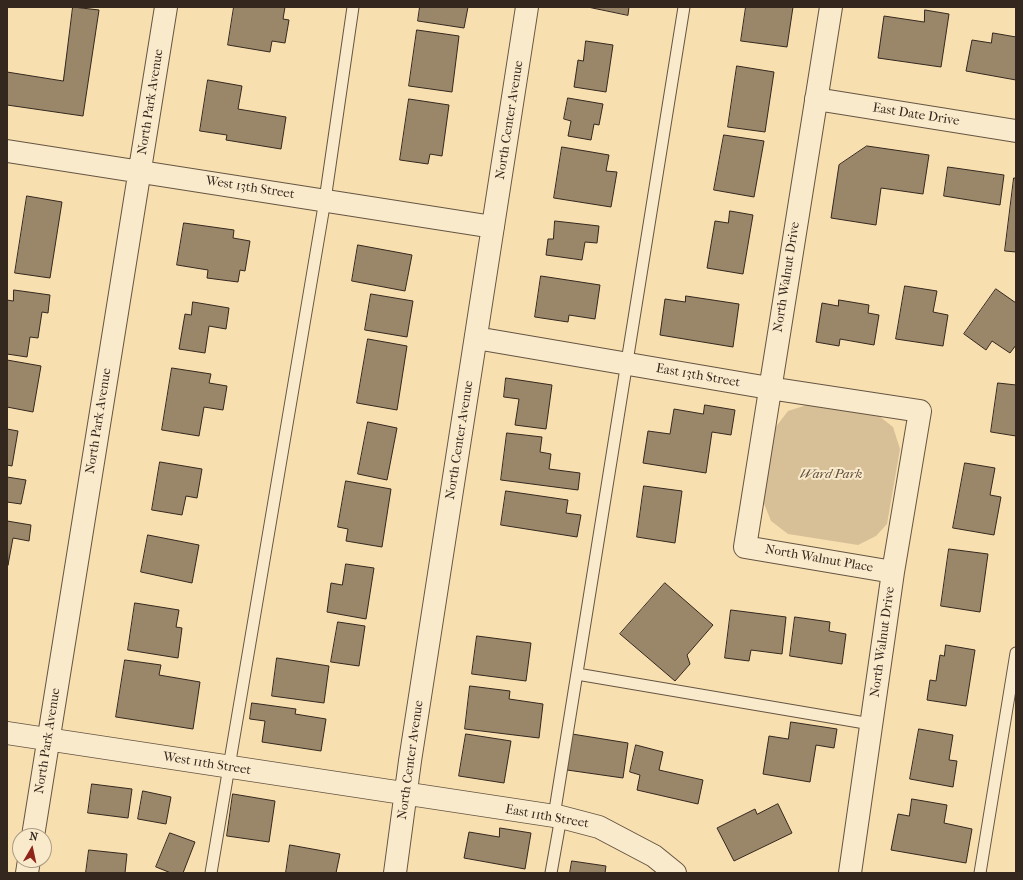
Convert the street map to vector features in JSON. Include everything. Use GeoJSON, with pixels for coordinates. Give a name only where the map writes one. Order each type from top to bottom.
{"type":"FeatureCollection","features":[{"type":"Feature","properties":{"kind":"street","name":"North Park Avenue"},"geometry":{"type":"LineString","coordinates":[[34,828],[166,7]]}},
{"type":"Feature","properties":{"kind":"street","name":"North Center Avenue"},"geometry":{"type":"LineString","coordinates":[[395,873],[527,7]]}},
{"type":"Feature","properties":{"kind":"street","name":"North Walnut Drive"},"geometry":{"type":"LineString","coordinates":[[745,546],[831,7]]}},
{"type":"Feature","properties":{"kind":"street","name":"East Date Drive"},"geometry":{"type":"LineString","coordinates":[[816,99],[1016,131]]}},
{"type":"Feature","properties":{"kind":"street","name":"West 13th Street"},"geometry":{"type":"LineString","coordinates":[[7,151],[493,227]]}},
{"type":"Feature","properties":{"kind":"street","name":"East 13th Street"},"geometry":{"type":"LineString","coordinates":[[476,338],[770,388],[920,411]]}},
{"type":"Feature","properties":{"kind":"street","name":"North Walnut Drive"},"geometry":{"type":"LineString","coordinates":[[850,873],[893,572],[920,411]]}},
{"type":"Feature","properties":{"kind":"street","name":"North Walnut Place"},"geometry":{"type":"LineString","coordinates":[[745,546],[893,572]]}},
{"type":"Feature","properties":{"kind":"street","name":"West 11th Street"},"geometry":{"type":"LineString","coordinates":[[7,733],[406,794]]}},
{"type":"Feature","properties":{"kind":"street","name":"East 11th Street"},"geometry":{"type":"LineString","coordinates":[[406,794],[557,817],[599,827],[654,856],[675,873]]}},
{"type":"Feature","properties":{"kind":"lane"},"geometry":{"type":"LineString","coordinates":[[211,873],[326,200],[353,7]]}},
{"type":"Feature","properties":{"kind":"lane"},"geometry":{"type":"LineString","coordinates":[[552,873],[557,817],[577,674],[684,7]]}},
{"type":"Feature","properties":{"kind":"lane"},"geometry":{"type":"LineString","coordinates":[[980,873],[1016,653]]}},
{"type":"Feature","properties":{"kind":"lane"},"geometry":{"type":"LineString","coordinates":[[577,674],[871,724]]}},
{"type":"Feature","properties":{"kind":"green space","name":"Ward Park"},"geometry":{"type":"Polygon","coordinates":[[[813,403],[874,412],[893,427],[900,449],[887,524],[876,536],[858,545],[788,534],[771,521],[763,501],[775,428],[788,411],[813,403]]]}},
{"type":"Feature","properties":{"kind":"building"},"geometry":{"type":"Polygon","coordinates":[[[73,7],[99,10],[83,116],[7,105],[7,72],[63,81],[73,7]]]}},
{"type":"Feature","properties":{"kind":"building"},"geometry":{"type":"Polygon","coordinates":[[[234,7],[285,7],[283,19],[289,20],[285,43],[272,41],[270,52],[228,45],[234,7]]]}},
{"type":"Feature","properties":{"kind":"building"},"geometry":{"type":"Polygon","coordinates":[[[420,7],[468,7],[464,28],[418,21],[420,7]]]}},
{"type":"Feature","properties":{"kind":"building"},"geometry":{"type":"Polygon","coordinates":[[[588,7],[629,7],[628,15],[588,7]]]}},
{"type":"Feature","properties":{"kind":"building"},"geometry":{"type":"Polygon","coordinates":[[[746,7],[793,7],[787,47],[741,41],[746,7]]]}},
{"type":"Feature","properties":{"kind":"building"},"geometry":{"type":"Polygon","coordinates":[[[925,10],[949,14],[941,67],[878,58],[884,16],[924,22],[925,10]]]}},
{"type":"Feature","properties":{"kind":"building"},"geometry":{"type":"Polygon","coordinates":[[[417,30],[459,36],[452,92],[409,86],[417,30]]]}},
{"type":"Feature","properties":{"kind":"building"},"geometry":{"type":"Polygon","coordinates":[[[993,33],[1016,37],[1016,80],[966,71],[972,40],[991,43],[993,33]]]}},
{"type":"Feature","properties":{"kind":"building"},"geometry":{"type":"Polygon","coordinates":[[[586,41],[613,45],[606,92],[574,87],[578,60],[583,61],[586,41]]]}},
{"type":"Feature","properties":{"kind":"building"},"geometry":{"type":"Polygon","coordinates":[[[737,66],[774,72],[765,132],[728,127],[737,66]]]}},
{"type":"Feature","properties":{"kind":"building"},"geometry":{"type":"Polygon","coordinates":[[[208,80],[242,86],[238,109],[286,117],[281,149],[226,140],[227,135],[200,131],[208,80]]]}},
{"type":"Feature","properties":{"kind":"building"},"geometry":{"type":"Polygon","coordinates":[[[568,98],[603,104],[599,125],[594,124],[591,140],[568,136],[571,121],[564,119],[568,98]]]}},
{"type":"Feature","properties":{"kind":"building"},"geometry":{"type":"Polygon","coordinates":[[[409,99],[449,105],[442,156],[430,154],[428,164],[400,160],[409,99]]]}},
{"type":"Feature","properties":{"kind":"building"},"geometry":{"type":"Polygon","coordinates":[[[724,135],[764,141],[754,197],[714,190],[724,135]]]}},
{"type":"Feature","properties":{"kind":"building"},"geometry":{"type":"Polygon","coordinates":[[[867,146],[929,155],[923,194],[881,188],[876,225],[831,218],[839,165],[867,146]]]}},
{"type":"Feature","properties":{"kind":"building"},"geometry":{"type":"Polygon","coordinates":[[[562,147],[609,155],[606,171],[617,172],[611,207],[554,198],[562,147]]]}},
{"type":"Feature","properties":{"kind":"building"},"geometry":{"type":"Polygon","coordinates":[[[948,167],[1004,175],[1000,205],[944,196],[948,167]]]}},
{"type":"Feature","properties":{"kind":"building"},"geometry":{"type":"Polygon","coordinates":[[[1014,178],[1016,178],[1016,252],[1005,251],[1014,178]]]}},
{"type":"Feature","properties":{"kind":"building"},"geometry":{"type":"Polygon","coordinates":[[[27,196],[62,202],[50,278],[15,273],[27,196]]]}},
{"type":"Feature","properties":{"kind":"building"},"geometry":{"type":"Polygon","coordinates":[[[730,211],[753,215],[743,274],[707,268],[715,221],[728,223],[730,211]]]}},
{"type":"Feature","properties":{"kind":"building"},"geometry":{"type":"Polygon","coordinates":[[[555,221],[599,226],[597,243],[585,242],[582,260],[546,255],[548,239],[553,239],[555,221]]]}},
{"type":"Feature","properties":{"kind":"building"},"geometry":{"type":"Polygon","coordinates":[[[184,223],[234,230],[233,238],[250,241],[245,271],[240,270],[238,282],[207,278],[208,270],[177,265],[184,223]]]}},
{"type":"Feature","properties":{"kind":"building"},"geometry":{"type":"Polygon","coordinates":[[[358,245],[412,255],[405,291],[352,281],[358,245]]]}},
{"type":"Feature","properties":{"kind":"building"},"geometry":{"type":"Polygon","coordinates":[[[541,276],[600,285],[595,319],[569,315],[568,322],[535,317],[541,276]]]}},
{"type":"Feature","properties":{"kind":"building"},"geometry":{"type":"Polygon","coordinates":[[[905,286],[937,291],[933,312],[948,315],[943,346],[896,339],[905,286]]]}},
{"type":"Feature","properties":{"kind":"building"},"geometry":{"type":"Polygon","coordinates":[[[996,289],[1016,303],[1016,345],[1010,353],[992,341],[986,350],[964,334],[996,289]]]}},
{"type":"Feature","properties":{"kind":"building"},"geometry":{"type":"Polygon","coordinates":[[[14,290],[50,295],[48,313],[42,312],[38,338],[30,337],[27,357],[7,354],[7,300],[13,301],[14,290]]]}},
{"type":"Feature","properties":{"kind":"building"},"geometry":{"type":"Polygon","coordinates":[[[371,294],[413,301],[407,337],[365,330],[371,294]]]}},
{"type":"Feature","properties":{"kind":"building"},"geometry":{"type":"Polygon","coordinates":[[[686,296],[739,304],[733,347],[660,335],[665,299],[685,302],[686,296]]]}},
{"type":"Feature","properties":{"kind":"building"},"geometry":{"type":"Polygon","coordinates":[[[839,300],[869,305],[868,313],[879,315],[874,345],[840,339],[839,346],[816,342],[822,303],[838,306],[839,300]]]}},
{"type":"Feature","properties":{"kind":"building"},"geometry":{"type":"Polygon","coordinates":[[[193,302],[229,308],[226,329],[209,326],[205,353],[179,349],[185,314],[191,315],[193,302]]]}},
{"type":"Feature","properties":{"kind":"building"},"geometry":{"type":"Polygon","coordinates":[[[368,339],[407,346],[397,410],[357,403],[368,339]]]}},
{"type":"Feature","properties":{"kind":"building"},"geometry":{"type":"Polygon","coordinates":[[[7,360],[41,366],[33,412],[7,407],[7,360]]]}},
{"type":"Feature","properties":{"kind":"building"},"geometry":{"type":"Polygon","coordinates":[[[172,368],[211,374],[209,383],[227,386],[223,410],[204,407],[199,436],[162,430],[172,368]]]}},
{"type":"Feature","properties":{"kind":"building"},"geometry":{"type":"Polygon","coordinates":[[[506,378],[552,385],[546,429],[515,425],[519,399],[504,397],[506,378]]]}},
{"type":"Feature","properties":{"kind":"building"},"geometry":{"type":"Polygon","coordinates":[[[998,383],[1016,385],[1016,436],[991,432],[998,383]]]}},
{"type":"Feature","properties":{"kind":"building"},"geometry":{"type":"Polygon","coordinates":[[[705,405],[735,410],[731,435],[712,432],[706,473],[643,463],[648,431],[670,434],[674,409],[703,414],[705,405]]]}},
{"type":"Feature","properties":{"kind":"building"},"geometry":{"type":"Polygon","coordinates":[[[368,422],[397,428],[387,480],[358,474],[368,422]]]}},
{"type":"Feature","properties":{"kind":"building"},"geometry":{"type":"Polygon","coordinates":[[[7,429],[18,431],[12,466],[7,465],[7,429]]]}},
{"type":"Feature","properties":{"kind":"building"},"geometry":{"type":"Polygon","coordinates":[[[507,433],[542,437],[540,452],[551,454],[549,469],[580,473],[578,490],[501,480],[507,433]]]}},
{"type":"Feature","properties":{"kind":"building"},"geometry":{"type":"Polygon","coordinates":[[[160,462],[202,469],[197,498],[186,496],[182,515],[152,510],[160,462]]]}},
{"type":"Feature","properties":{"kind":"building"},"geometry":{"type":"Polygon","coordinates":[[[965,463],[995,468],[990,495],[1001,497],[994,535],[953,528],[965,463]]]}},
{"type":"Feature","properties":{"kind":"building"},"geometry":{"type":"Polygon","coordinates":[[[7,477],[26,480],[21,504],[7,502],[7,477]]]}},
{"type":"Feature","properties":{"kind":"building"},"geometry":{"type":"Polygon","coordinates":[[[346,481],[391,489],[382,547],[346,541],[348,529],[338,527],[346,481]]]}},
{"type":"Feature","properties":{"kind":"building"},"geometry":{"type":"Polygon","coordinates":[[[644,486],[682,491],[675,543],[637,537],[644,486]]]}},
{"type":"Feature","properties":{"kind":"building"},"geometry":{"type":"Polygon","coordinates":[[[506,491],[568,500],[566,513],[581,515],[577,537],[501,525],[506,491]]]}},
{"type":"Feature","properties":{"kind":"building"},"geometry":{"type":"Polygon","coordinates":[[[7,521],[31,525],[29,541],[13,538],[8,565],[7,521]]]}},
{"type":"Feature","properties":{"kind":"building"},"geometry":{"type":"Polygon","coordinates":[[[148,535],[199,545],[192,583],[141,572],[148,535]]]}},
{"type":"Feature","properties":{"kind":"building"},"geometry":{"type":"Polygon","coordinates":[[[949,549],[988,554],[980,612],[941,606],[949,549]]]}},
{"type":"Feature","properties":{"kind":"building"},"geometry":{"type":"Polygon","coordinates":[[[346,564],[374,568],[366,619],[327,612],[331,583],[342,585],[346,564]]]}},
{"type":"Feature","properties":{"kind":"building"},"geometry":{"type":"Polygon","coordinates":[[[665,583],[713,625],[687,655],[690,664],[675,681],[620,634],[665,583]]]}},
{"type":"Feature","properties":{"kind":"building"},"geometry":{"type":"Polygon","coordinates":[[[135,603],[179,610],[176,627],[182,628],[178,658],[128,650],[135,603]]]}},
{"type":"Feature","properties":{"kind":"building"},"geometry":{"type":"Polygon","coordinates":[[[731,610],[786,617],[782,654],[751,650],[749,661],[725,658],[731,610]]]}},
{"type":"Feature","properties":{"kind":"building"},"geometry":{"type":"Polygon","coordinates":[[[795,617],[830,622],[829,631],[846,634],[842,664],[790,656],[795,617]]]}},
{"type":"Feature","properties":{"kind":"building"},"geometry":{"type":"Polygon","coordinates":[[[338,622],[365,626],[359,666],[331,662],[338,622]]]}},
{"type":"Feature","properties":{"kind":"building"},"geometry":{"type":"Polygon","coordinates":[[[477,636],[531,643],[526,681],[472,674],[477,636]]]}},
{"type":"Feature","properties":{"kind":"building"},"geometry":{"type":"Polygon","coordinates":[[[946,645],[975,650],[966,706],[927,700],[930,680],[936,681],[940,655],[944,656],[946,645]]]}},
{"type":"Feature","properties":{"kind":"building"},"geometry":{"type":"Polygon","coordinates":[[[277,658],[329,666],[324,703],[272,696],[277,658]]]}},
{"type":"Feature","properties":{"kind":"building"},"geometry":{"type":"Polygon","coordinates":[[[125,660],[161,665],[159,675],[200,682],[193,729],[116,717],[125,660]]]}},
{"type":"Feature","properties":{"kind":"building"},"geometry":{"type":"Polygon","coordinates":[[[470,686],[510,691],[509,699],[543,704],[539,738],[465,729],[470,686]]]}},
{"type":"Feature","properties":{"kind":"building"},"geometry":{"type":"Polygon","coordinates":[[[252,703],[296,709],[295,714],[326,719],[321,751],[262,742],[265,721],[250,719],[252,703]]]}},
{"type":"Feature","properties":{"kind":"building"},"geometry":{"type":"Polygon","coordinates":[[[791,722],[837,729],[834,748],[816,745],[810,782],[763,774],[769,736],[788,739],[791,722]]]}},
{"type":"Feature","properties":{"kind":"building"},"geometry":{"type":"Polygon","coordinates":[[[919,729],[953,735],[949,760],[957,761],[953,787],[910,779],[919,729]]]}},
{"type":"Feature","properties":{"kind":"building"},"geometry":{"type":"Polygon","coordinates":[[[466,734],[511,741],[504,783],[459,776],[466,734]]]}},
{"type":"Feature","properties":{"kind":"building"},"geometry":{"type":"Polygon","coordinates":[[[572,734],[628,743],[623,778],[567,770],[572,734]]]}},
{"type":"Feature","properties":{"kind":"building"},"geometry":{"type":"Polygon","coordinates":[[[636,745],[663,752],[659,770],[703,780],[698,804],[637,790],[640,775],[630,772],[636,745]]]}},
{"type":"Feature","properties":{"kind":"building"},"geometry":{"type":"Polygon","coordinates":[[[92,784],[132,789],[128,818],[88,813],[92,784]]]}},
{"type":"Feature","properties":{"kind":"building"},"geometry":{"type":"Polygon","coordinates":[[[143,791],[171,797],[166,824],[138,819],[143,791]]]}},
{"type":"Feature","properties":{"kind":"building"},"geometry":{"type":"Polygon","coordinates":[[[233,794],[275,801],[269,842],[227,836],[233,794]]]}},
{"type":"Feature","properties":{"kind":"building"},"geometry":{"type":"Polygon","coordinates":[[[912,799],[947,805],[944,823],[972,829],[966,863],[891,850],[898,814],[909,816],[912,799]]]}},
{"type":"Feature","properties":{"kind":"building"},"geometry":{"type":"Polygon","coordinates":[[[778,804],[792,833],[734,861],[717,828],[755,809],[757,814],[778,804]]]}},
{"type":"Feature","properties":{"kind":"building"},"geometry":{"type":"Polygon","coordinates":[[[500,828],[531,833],[525,869],[464,858],[469,832],[499,837],[500,828]]]}},
{"type":"Feature","properties":{"kind":"building"},"geometry":{"type":"Polygon","coordinates":[[[170,833],[195,842],[183,873],[171,873],[156,867],[170,833]]]}},
{"type":"Feature","properties":{"kind":"building"},"geometry":{"type":"Polygon","coordinates":[[[290,845],[340,854],[336,873],[286,873],[290,845]]]}},
{"type":"Feature","properties":{"kind":"building"},"geometry":{"type":"Polygon","coordinates":[[[89,850],[127,854],[125,873],[86,873],[89,850]]]}},
{"type":"Feature","properties":{"kind":"building"},"geometry":{"type":"Polygon","coordinates":[[[572,861],[606,866],[605,873],[570,873],[572,861]]]}}]}
